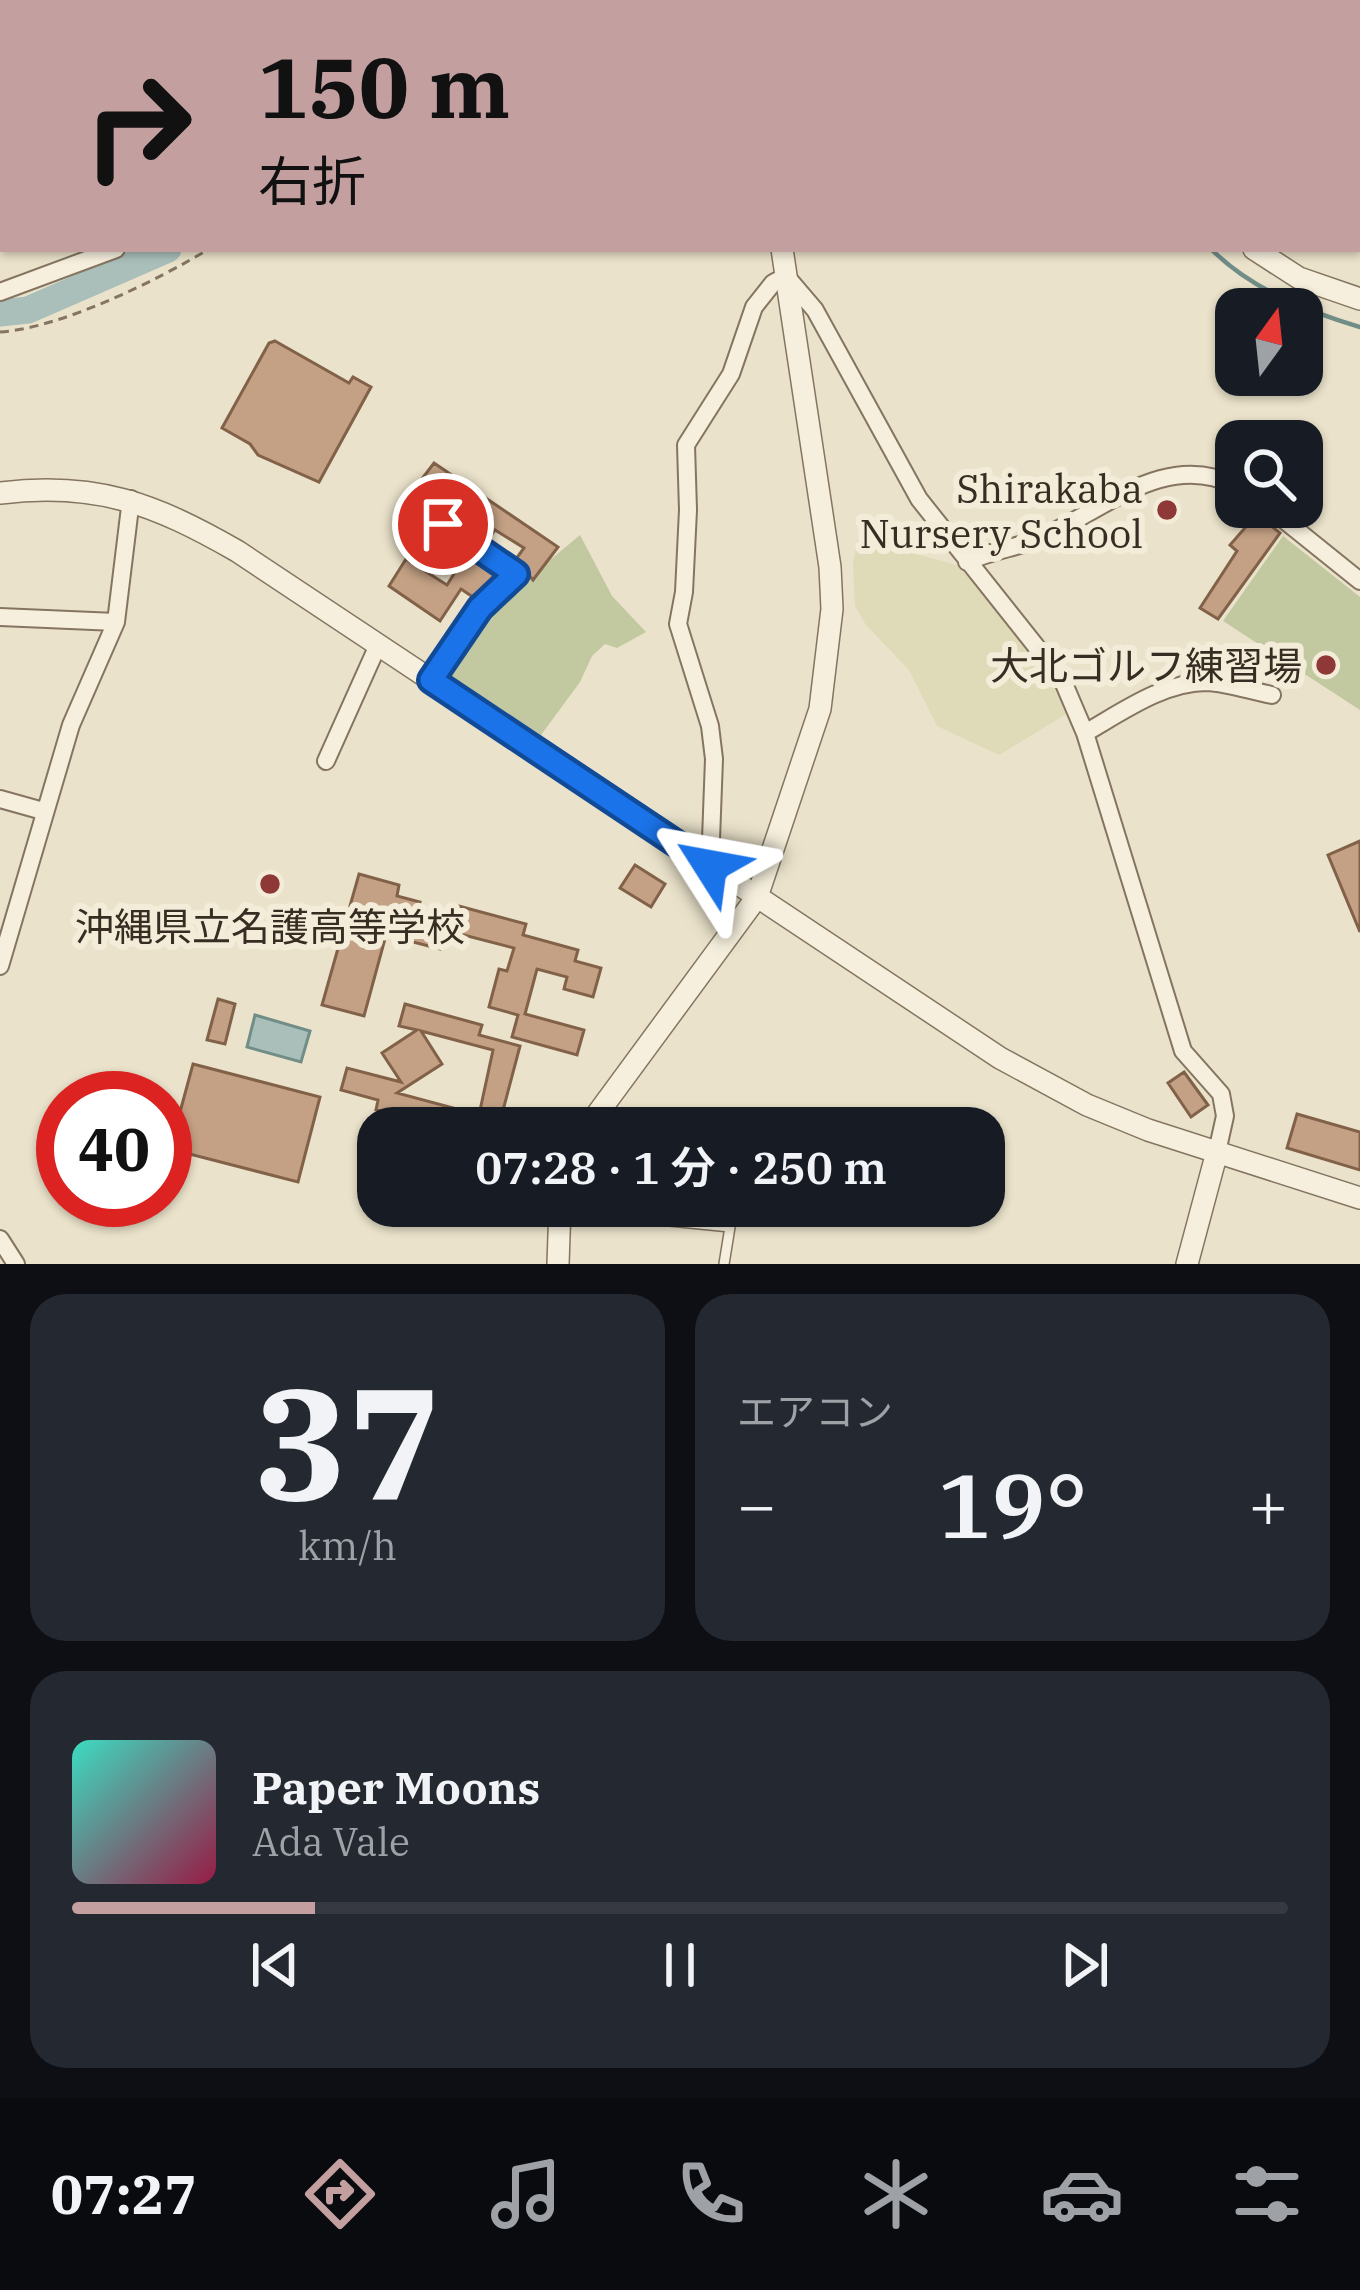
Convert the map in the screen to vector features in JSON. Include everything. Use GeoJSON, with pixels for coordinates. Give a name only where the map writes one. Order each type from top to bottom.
{"type":"FeatureCollection","features":[{"type":"Feature","properties":{"kind":"street"},"geometry":{"type":"LineString","coordinates":[[0,292],[108,252]]}},
{"type":"Feature","properties":{"kind":"street"},"geometry":{"type":"LineString","coordinates":[[601,1107],[757,896],[820,709],[832,609],[825,526],[783,252]]}},
{"type":"Feature","properties":{"kind":"street"},"geometry":{"type":"LineString","coordinates":[[1259,252],[1299,278],[1360,299]]}},
{"type":"Feature","properties":{"kind":"street"},"geometry":{"type":"LineString","coordinates":[[787,276],[815,310],[919,499],[1062,679],[1084,733],[1183,1051],[1221,1094],[1225,1116],[1187,1264]]}},
{"type":"Feature","properties":{"kind":"street"},"geometry":{"type":"LineString","coordinates":[[710,866],[714,759],[710,726],[678,625],[688,510],[686,446],[731,374],[754,307],[773,283],[787,276]]}},
{"type":"Feature","properties":{"kind":"street"},"geometry":{"type":"LineString","coordinates":[[967,562],[1037,540],[1172,475],[1215,475]]}},
{"type":"Feature","properties":{"kind":"street"},"geometry":{"type":"LineString","coordinates":[[0,493],[83,489],[131,499],[176,516],[237,551],[1000,1058],[1087,1105],[1360,1198]]}},
{"type":"Feature","properties":{"kind":"street"},"geometry":{"type":"LineString","coordinates":[[0,966],[70,725],[116,622],[131,499]]}},
{"type":"Feature","properties":{"kind":"street"},"geometry":{"type":"LineString","coordinates":[[431,680],[480,608],[516,574],[443,524]]}},
{"type":"Feature","properties":{"kind":"street"},"geometry":{"type":"LineString","coordinates":[[1294,528],[1360,581]]}},
{"type":"Feature","properties":{"kind":"street"},"geometry":{"type":"LineString","coordinates":[[0,617],[116,622]]}},
{"type":"Feature","properties":{"kind":"street"},"geometry":{"type":"LineString","coordinates":[[326,760],[378,645]]}},
{"type":"Feature","properties":{"kind":"street"},"geometry":{"type":"LineString","coordinates":[[1084,733],[1180,685],[1210,682],[1272,695]]}},
{"type":"Feature","properties":{"kind":"street"},"geometry":{"type":"LineString","coordinates":[[0,799],[44,811]]}},
{"type":"Feature","properties":{"kind":"street"},"geometry":{"type":"LineString","coordinates":[[558,1264],[559,1227]]}},
{"type":"Feature","properties":{"kind":"street"},"geometry":{"type":"LineString","coordinates":[[0,1239],[16,1264]]}},
{"type":"Feature","properties":{"kind":"lane"},"geometry":{"type":"LineString","coordinates":[[724,1264],[730,1227]]}},
{"type":"Feature","properties":{"kind":"path"},"geometry":{"type":"LineString","coordinates":[[0,332],[26,331],[167,274],[204,252]]}},
{"type":"Feature","properties":{"kind":"shaded area"},"geometry":{"type":"Polygon","coordinates":[[[858,538],[956,565],[1024,635],[1073,710],[999,755],[937,726],[909,670],[866,625],[855,606],[853,563],[858,538]]]}},
{"type":"Feature","properties":{"kind":"green space"},"geometry":{"type":"Polygon","coordinates":[[[580,535],[612,596],[646,632],[617,648],[605,644],[592,656],[580,682],[541,735],[450,676],[490,610],[580,535]]]}},
{"type":"Feature","properties":{"kind":"green space","name":"大北ゴルフ練習場"},"geometry":{"type":"Polygon","coordinates":[[[1283,536],[1360,597],[1360,710],[1223,621],[1283,536]]]}},
{"type":"Feature","properties":{"kind":"water"},"geometry":{"type":"Polygon","coordinates":[[[255,1015],[310,1031],[301,1062],[247,1047],[255,1015]]]}},
{"type":"Feature","properties":{"kind":"building"},"geometry":{"type":"Polygon","coordinates":[[[275,341],[349,383],[353,377],[371,387],[319,482],[258,455],[250,444],[222,428],[269,343],[275,341]]]}},
{"type":"Feature","properties":{"kind":"building"},"geometry":{"type":"Polygon","coordinates":[[[434,463],[558,547],[533,580],[516,559],[524,548],[495,530],[490,537],[418,484],[434,463]]]}},
{"type":"Feature","properties":{"kind":"building"},"geometry":{"type":"Polygon","coordinates":[[[1245,528],[1274,528],[1280,533],[1218,619],[1200,608],[1237,551],[1230,545],[1245,528]]]}},
{"type":"Feature","properties":{"kind":"building"},"geometry":{"type":"Polygon","coordinates":[[[466,555],[496,576],[473,597],[461,589],[440,621],[389,586],[406,559],[447,585],[466,555]]]}},
{"type":"Feature","properties":{"kind":"building"},"geometry":{"type":"Polygon","coordinates":[[[1360,841],[1360,932],[1328,855],[1360,841]]]}},
{"type":"Feature","properties":{"kind":"building"},"geometry":{"type":"Polygon","coordinates":[[[635,865],[665,884],[651,907],[620,888],[635,865]]]}},
{"type":"Feature","properties":{"kind":"building"},"geometry":{"type":"Polygon","coordinates":[[[359,874],[399,885],[397,896],[420,902],[417,913],[447,921],[440,949],[386,935],[364,1016],[322,1005],[359,874]]]}},
{"type":"Feature","properties":{"kind":"building"},"geometry":{"type":"Polygon","coordinates":[[[455,905],[526,924],[523,935],[578,950],[575,961],[601,968],[593,997],[564,989],[567,977],[537,969],[525,1014],[584,1030],[577,1055],[512,1037],[518,1015],[489,1007],[499,969],[507,971],[514,948],[448,931],[455,905]]]}},
{"type":"Feature","properties":{"kind":"building"},"geometry":{"type":"Polygon","coordinates":[[[218,999],[235,1004],[225,1044],[207,1040],[218,999]]]}},
{"type":"Feature","properties":{"kind":"building"},"geometry":{"type":"Polygon","coordinates":[[[405,1004],[482,1025],[479,1035],[520,1046],[504,1107],[481,1107],[493,1050],[421,1031],[442,1064],[397,1093],[449,1107],[377,1107],[378,1100],[341,1090],[347,1068],[401,1082],[382,1053],[417,1030],[399,1026],[405,1004]]]}},
{"type":"Feature","properties":{"kind":"building"},"geometry":{"type":"Polygon","coordinates":[[[193,1064],[320,1097],[298,1182],[192,1155],[193,1064]]]}},
{"type":"Feature","properties":{"kind":"building"},"geometry":{"type":"Polygon","coordinates":[[[1184,1072],[1208,1105],[1191,1117],[1168,1083],[1184,1072]]]}},
{"type":"Feature","properties":{"kind":"building"},"geometry":{"type":"Polygon","coordinates":[[[1297,1114],[1360,1132],[1360,1170],[1287,1148],[1297,1114]]]}},
{"type":"Feature","properties":{"kind":"waterway"},"geometry":{"type":"LineString","coordinates":[[0,313],[28,310],[161,252]]}},
{"type":"Feature","properties":{"kind":"waterway"},"geometry":{"type":"LineString","coordinates":[[1214,252],[1280,297],[1360,327]]}},
{"type":"Feature","properties":{"kind":"place","name":"Shirakaba Nursery School"},"geometry":{"type":"Point","coordinates":[1167,510]}},
{"type":"Feature","properties":{"kind":"place","name":"大北ゴルフ練習場"},"geometry":{"type":"Point","coordinates":[1326,665]}},
{"type":"Feature","properties":{"kind":"place","name":"沖縄県立名護高等学校"},"geometry":{"type":"Point","coordinates":[270,884]}},
{"type":"Feature","properties":{"kind":"route"},"geometry":{"type":"LineString","coordinates":[[443,524],[516,574],[480,608],[431,680],[710,866]]}}]}
